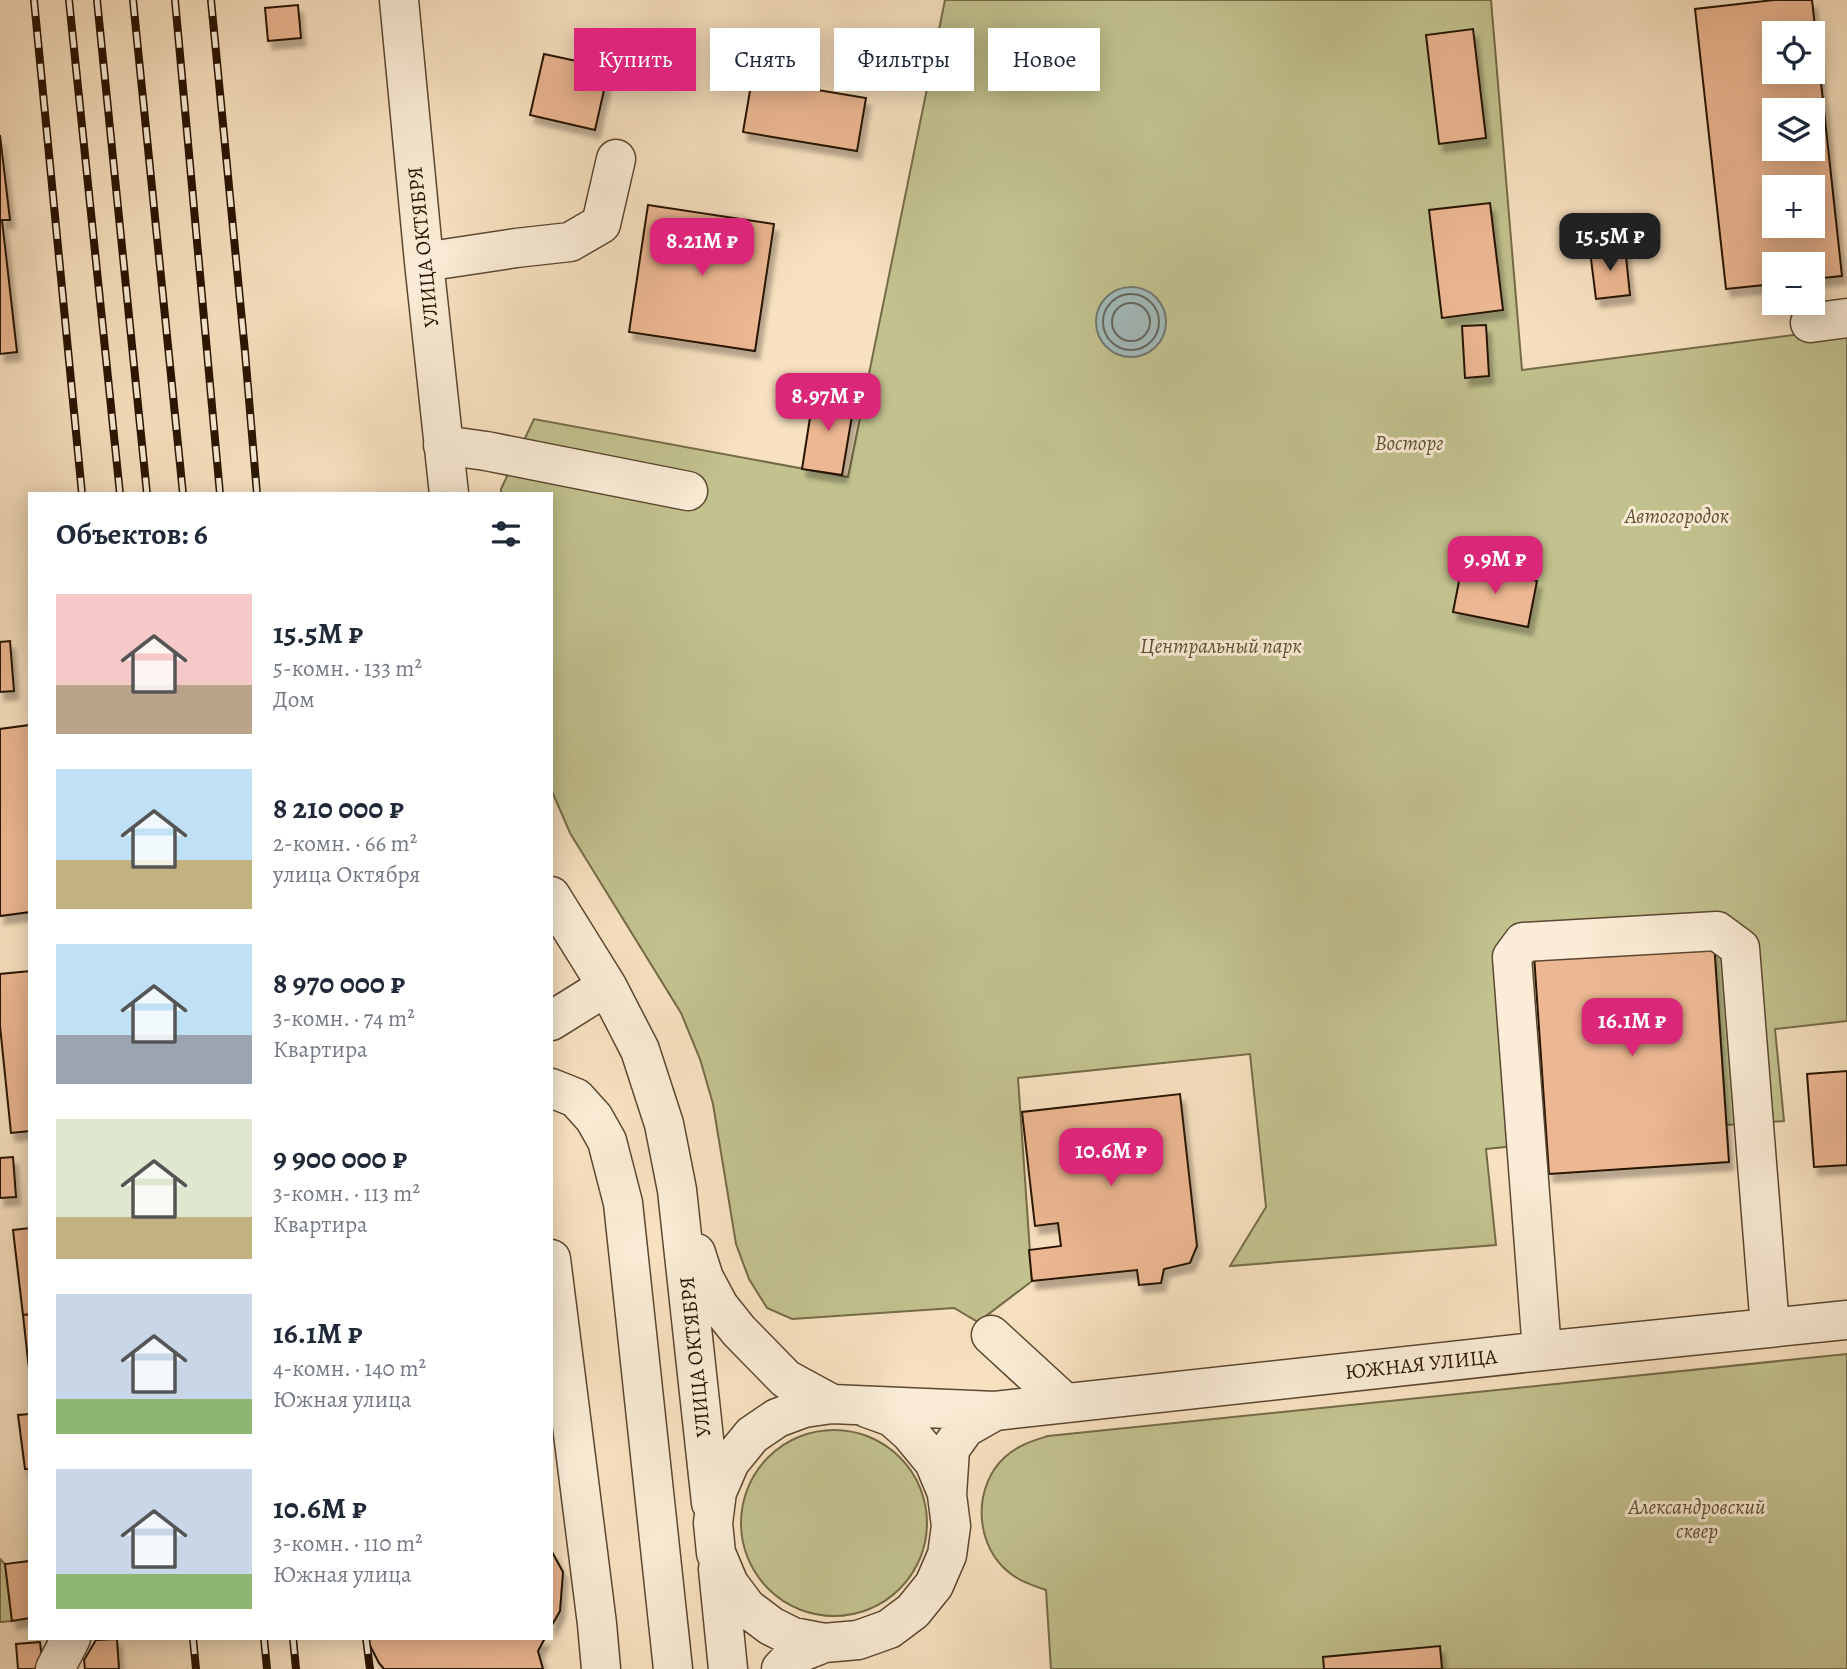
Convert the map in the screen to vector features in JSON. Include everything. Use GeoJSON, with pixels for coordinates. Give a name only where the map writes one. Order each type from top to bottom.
{"type":"FeatureCollection","features":[{"type":"Feature","properties":{"kind":"street","name":"УЛИЦА ОКТЯБРЯ"},"geometry":{"type":"LineString","coordinates":[[399,0],[449,492]]}},
{"type":"Feature","properties":{"kind":"street"},"geometry":{"type":"LineString","coordinates":[[424,262],[570,242],[601,224],[616,159]]}},
{"type":"Feature","properties":{"kind":"street"},"geometry":{"type":"LineString","coordinates":[[443,445],[688,491]]}},
{"type":"Feature","properties":{"kind":"street","name":"УЛИЦА ОКТЯБРЯ"},"geometry":{"type":"LineString","coordinates":[[553,899],[607,986],[640,1050],[664,1124],[677,1191],[728,1669]]}},
{"type":"Feature","properties":{"kind":"street"},"geometry":{"type":"LineString","coordinates":[[1542,1351],[1512,957],[1523,942],[1717,931],[1740,948],[1770,1328]]}},
{"type":"Feature","properties":{"kind":"street"},"geometry":{"type":"LineString","coordinates":[[553,1020],[607,986]]}},
{"type":"Feature","properties":{"kind":"street"},"geometry":{"type":"LineString","coordinates":[[553,1089],[576,1098],[594,1118],[607,1141],[623,1203],[673,1669]]}},
{"type":"Feature","properties":{"kind":"street","name":"УЛИЦА ОКТЯБРЯ"},"geometry":{"type":"LineString","coordinates":[[677,1191],[704,1278],[719,1306],[739,1331],[786,1378],[846,1405]]}},
{"type":"Feature","properties":{"kind":"street"},"geometry":{"type":"LineString","coordinates":[[553,1275],[601,1669]]}},
{"type":"Feature","properties":{"kind":"street","name":"ЮЖНАЯ УЛИЦА"},"geometry":{"type":"LineString","coordinates":[[995,1411],[1847,1320]]}},
{"type":"Feature","properties":{"kind":"street"},"geometry":{"type":"LineString","coordinates":[[991,1335],[1065,1403]]}},
{"type":"Feature","properties":{"kind":"street"},"geometry":{"type":"LineString","coordinates":[[846,1405],[995,1411],[965,1428],[950,1449],[947,1495],[951,1526],[947,1555],[934,1585],[913,1611],[889,1629],[858,1640],[824,1643],[793,1636],[771,1626],[747,1608],[729,1584],[715,1538],[717,1492],[730,1462],[752,1435],[776,1418],[804,1408],[846,1405]]}},
{"type":"Feature","properties":{"kind":"street"},"geometry":{"type":"LineString","coordinates":[[846,1405],[892,1417],[911,1433],[934,1462],[947,1495]]}},
{"type":"Feature","properties":{"kind":"street"},"geometry":{"type":"LineString","coordinates":[[55,1669],[70,1640]]}},
{"type":"Feature","properties":{"kind":"street"},"geometry":{"type":"LineString","coordinates":[[781,1669],[794,1656],[824,1643]]}},
{"type":"Feature","properties":{"kind":"green space","name":"Центральный парк"},"geometry":{"type":"Polygon","coordinates":[[[945,0],[1491,0],[1522,370],[1847,328],[1847,1021],[1775,1029],[1784,1121],[1486,1149],[1496,1245],[1230,1266],[1266,1207],[1250,1054],[1018,1078],[1032,1281],[978,1322],[954,1308],[792,1319],[767,1308],[749,1279],[736,1244],[713,1104],[700,1059],[681,1013],[570,833],[553,794],[553,492],[501,492],[534,419],[848,477],[926,91],[974,91],[974,28],[939,28],[945,0]]]}},
{"type":"Feature","properties":{"kind":"green space","name":"Александровский сквер"},"geometry":{"type":"Polygon","coordinates":[[[1847,1354],[1847,1669],[1051,1669],[1046,1590],[1019,1579],[1004,1568],[994,1556],[983,1528],[983,1497],[995,1469],[1015,1449],[1048,1436],[1847,1354]]]}},
{"type":"Feature","properties":{"kind":"green space"},"geometry":{"type":"Polygon","coordinates":[[[834,1430],[869,1437],[900,1457],[920,1488],[927,1523],[920,1558],[900,1589],[869,1609],[834,1616],[799,1609],[768,1589],[748,1558],[741,1523],[748,1488],[768,1457],[799,1437],[834,1430]]]}},
{"type":"Feature","properties":{"kind":"green space"},"geometry":{"type":"Polygon","coordinates":[[[0,1559],[5,1564],[12,1621],[0,1622],[0,1559]]]}},
{"type":"Feature","properties":{"kind":"water"},"geometry":{"type":"Polygon","coordinates":[[[1131,287],[1156,297],[1166,322],[1156,347],[1131,357],[1106,347],[1096,322],[1106,297],[1131,287]]]}},
{"type":"Feature","properties":{"kind":"building"},"geometry":{"type":"Polygon","coordinates":[[[1774,0],[1812,0],[1814,21],[1762,21],[1762,84],[1821,84],[1823,98],[1762,98],[1762,161],[1825,161],[1825,120],[1842,276],[1825,278],[1825,252],[1762,252],[1762,285],[1726,289],[1695,9],[1774,0]]]}},
{"type":"Feature","properties":{"kind":"building"},"geometry":{"type":"Polygon","coordinates":[[[298,5],[301,38],[268,41],[265,8],[298,5]]]}},
{"type":"Feature","properties":{"kind":"building"},"geometry":{"type":"Polygon","coordinates":[[[1473,29],[1486,138],[1439,144],[1426,35],[1473,29]]]}},
{"type":"Feature","properties":{"kind":"building"},"geometry":{"type":"Polygon","coordinates":[[[544,54],[574,60],[574,91],[604,91],[595,130],[530,115],[544,54]]]}},
{"type":"Feature","properties":{"kind":"building"},"geometry":{"type":"Polygon","coordinates":[[[820,90],[866,98],[857,151],[743,132],[750,91],[820,90]]]}},
{"type":"Feature","properties":{"kind":"building"},"geometry":{"type":"Polygon","coordinates":[[[0,135],[10,220],[2,220],[17,352],[0,354],[0,135]]]}},
{"type":"Feature","properties":{"kind":"building"},"geometry":{"type":"Polygon","coordinates":[[[1490,203],[1503,310],[1442,318],[1429,210],[1490,203]]]}},
{"type":"Feature","properties":{"kind":"building"},"geometry":{"type":"Polygon","coordinates":[[[648,205],[774,224],[755,351],[629,332],[648,205]]]}},
{"type":"Feature","properties":{"kind":"building"},"geometry":{"type":"Polygon","coordinates":[[[1625,247],[1630,295],[1596,299],[1590,251],[1625,247]]]}},
{"type":"Feature","properties":{"kind":"building"},"geometry":{"type":"Polygon","coordinates":[[[1486,325],[1489,376],[1465,378],[1462,326],[1486,325]]]}},
{"type":"Feature","properties":{"kind":"building"},"geometry":{"type":"Polygon","coordinates":[[[814,392],[855,398],[842,475],[802,469],[814,392]]]}},
{"type":"Feature","properties":{"kind":"building"},"geometry":{"type":"Polygon","coordinates":[[[1462,566],[1537,581],[1528,627],[1453,612],[1462,566]]]}},
{"type":"Feature","properties":{"kind":"building"},"geometry":{"type":"Polygon","coordinates":[[[10,641],[14,691],[0,692],[0,642],[10,641]]]}},
{"type":"Feature","properties":{"kind":"building"},"geometry":{"type":"Polygon","coordinates":[[[28,725],[28,912],[0,916],[0,729],[28,725]]]}},
{"type":"Feature","properties":{"kind":"building"},"geometry":{"type":"Polygon","coordinates":[[[1714,942],[1729,1162],[1549,1174],[1534,955],[1714,942]]]}},
{"type":"Feature","properties":{"kind":"building"},"geometry":{"type":"Polygon","coordinates":[[[28,971],[28,1131],[11,1133],[0,1026],[0,974],[28,971]]]}},
{"type":"Feature","properties":{"kind":"building"},"geometry":{"type":"Polygon","coordinates":[[[1847,1071],[1847,1165],[1814,1167],[1807,1074],[1847,1071]]]}},
{"type":"Feature","properties":{"kind":"building"},"geometry":{"type":"Polygon","coordinates":[[[1180,1094],[1197,1246],[1190,1263],[1164,1269],[1161,1283],[1139,1285],[1137,1270],[1032,1281],[1029,1250],[1061,1246],[1058,1223],[1035,1226],[1022,1112],[1180,1094]]]}},
{"type":"Feature","properties":{"kind":"building"},"geometry":{"type":"Polygon","coordinates":[[[13,1157],[16,1197],[0,1198],[0,1158],[13,1157]]]}},
{"type":"Feature","properties":{"kind":"building"},"geometry":{"type":"Polygon","coordinates":[[[28,1228],[28,1314],[23,1315],[13,1230],[28,1228]]]}},
{"type":"Feature","properties":{"kind":"building"},"geometry":{"type":"Polygon","coordinates":[[[28,1314],[28,1360],[23,1315],[28,1314]]]}},
{"type":"Feature","properties":{"kind":"building"},"geometry":{"type":"Polygon","coordinates":[[[28,1414],[28,1469],[25,1469],[18,1415],[28,1414]]]}},
{"type":"Feature","properties":{"kind":"building"},"geometry":{"type":"Polygon","coordinates":[[[553,1554],[563,1572],[560,1611],[553,1623],[553,1554]]]}},
{"type":"Feature","properties":{"kind":"building"},"geometry":{"type":"Polygon","coordinates":[[[28,1561],[28,1618],[12,1621],[5,1564],[28,1561]]]}},
{"type":"Feature","properties":{"kind":"building"},"geometry":{"type":"Polygon","coordinates":[[[96,1640],[117,1640],[119,1669],[85,1669],[84,1660],[96,1640]]]}},
{"type":"Feature","properties":{"kind":"building"},"geometry":{"type":"Polygon","coordinates":[[[367,1640],[544,1640],[538,1651],[543,1669],[384,1669],[367,1640]]]}},
{"type":"Feature","properties":{"kind":"building"},"geometry":{"type":"Polygon","coordinates":[[[40,1642],[43,1669],[18,1669],[16,1644],[40,1642]]]}},
{"type":"Feature","properties":{"kind":"building"},"geometry":{"type":"Polygon","coordinates":[[[1440,1646],[1442,1669],[1324,1669],[1323,1657],[1440,1646]]]}},
{"type":"Feature","properties":{"kind":"railway"},"geometry":{"type":"LineString","coordinates":[[34,0],[82,492]]}},
{"type":"Feature","properties":{"kind":"railway"},"geometry":{"type":"LineString","coordinates":[[69,0],[120,492]]}},
{"type":"Feature","properties":{"kind":"railway"},"geometry":{"type":"LineString","coordinates":[[97,0],[147,492]]}},
{"type":"Feature","properties":{"kind":"railway"},"geometry":{"type":"LineString","coordinates":[[133,0],[183,492]]}},
{"type":"Feature","properties":{"kind":"railway"},"geometry":{"type":"LineString","coordinates":[[175,0],[220,492]]}},
{"type":"Feature","properties":{"kind":"railway"},"geometry":{"type":"LineString","coordinates":[[211,0],[257,492]]}},
{"type":"Feature","properties":{"kind":"railway"},"geometry":{"type":"LineString","coordinates":[[193,1640],[196,1669]]}},
{"type":"Feature","properties":{"kind":"railway"},"geometry":{"type":"LineString","coordinates":[[264,1640],[267,1669]]}},
{"type":"Feature","properties":{"kind":"railway"},"geometry":{"type":"LineString","coordinates":[[293,1640],[296,1669]]}},
{"type":"Feature","properties":{"kind":"railway"},"geometry":{"type":"LineString","coordinates":[[366,1640],[370,1669]]}},
{"type":"Feature","properties":{"kind":"park label","name":"Восторг"},"geometry":{"type":"Point","coordinates":[1409,443]}},
{"type":"Feature","properties":{"kind":"park label","name":"Автогородок"},"geometry":{"type":"Point","coordinates":[1677,516]}}]}
